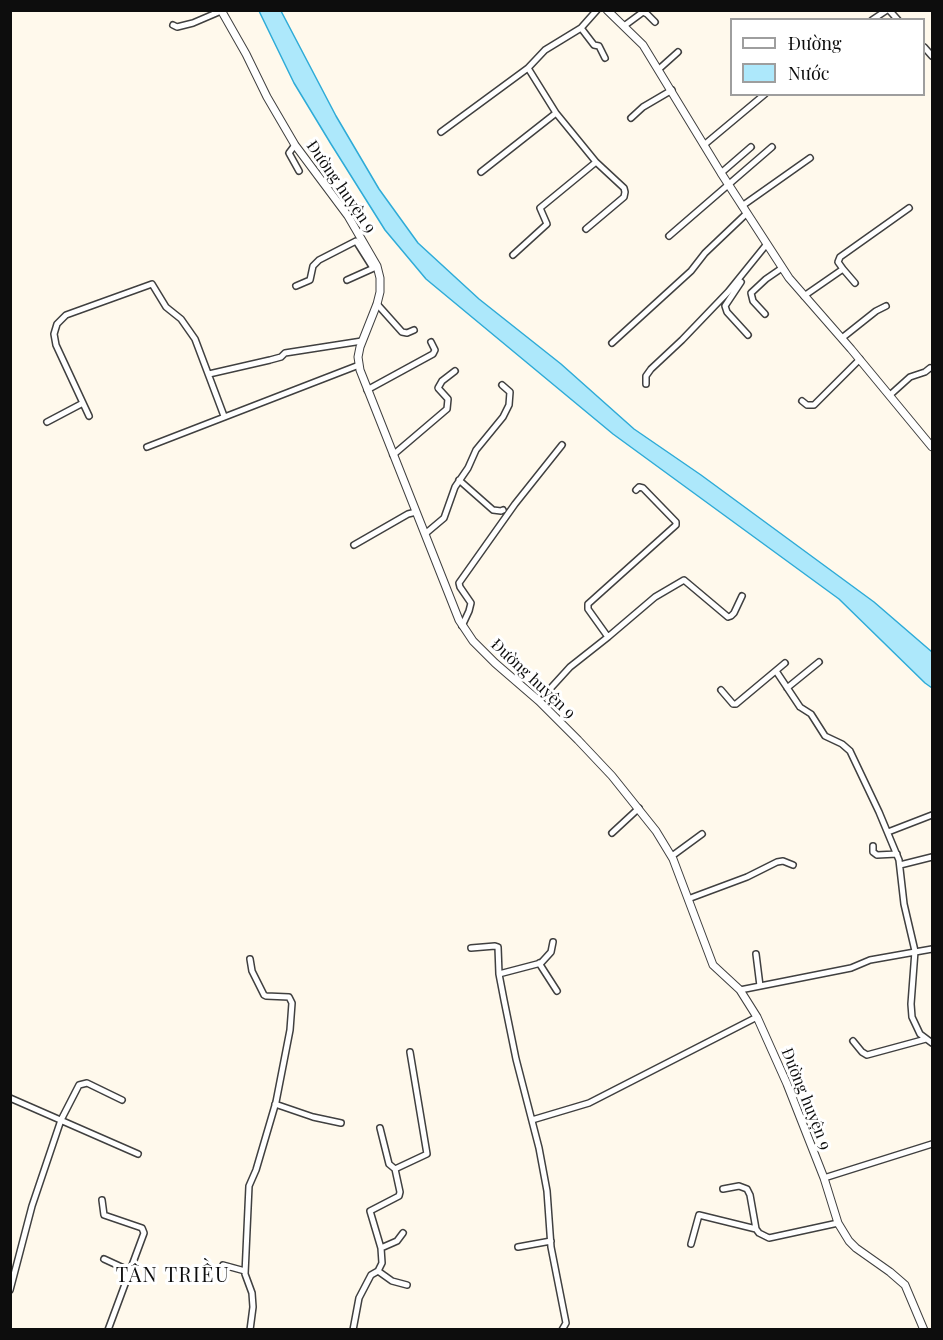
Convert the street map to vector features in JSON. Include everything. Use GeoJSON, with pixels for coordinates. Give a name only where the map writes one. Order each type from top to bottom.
{"type":"FeatureCollection","features":[{"type":"Feature","properties":{"kind":"street"},"geometry":{"type":"LineString","coordinates":[[441,132],[528,68],[545,51],[581,28],[597,10]]}},
{"type":"Feature","properties":{"kind":"street"},"geometry":{"type":"LineString","coordinates":[[607,10],[643,45],[782,268],[933,447]]}},
{"type":"Feature","properties":{"kind":"street"},"geometry":{"type":"LineString","coordinates":[[875,18],[888,10]]}},
{"type":"Feature","properties":{"kind":"street"},"geometry":{"type":"LineString","coordinates":[[173,25],[177,27],[193,23],[221,11]]}},
{"type":"Feature","properties":{"kind":"street","name":"Đường huyện 9"},"geometry":{"type":"LineString","coordinates":[[221,11],[295,145],[348,216],[375,267],[380,285],[377,304],[358,352],[359,365],[462,626],[495,663],[539,700],[585,747],[639,808],[656,831],[672,856],[713,965],[740,990],[757,1017],[787,1084],[824,1178],[838,1223],[856,1248],[890,1272],[905,1286],[924,1329]]}},
{"type":"Feature","properties":{"kind":"street"},"geometry":{"type":"LineString","coordinates":[[624,26],[643,12],[655,22]]}},
{"type":"Feature","properties":{"kind":"street"},"geometry":{"type":"LineString","coordinates":[[581,28],[594,45],[599,46],[605,58]]}},
{"type":"Feature","properties":{"kind":"street"},"geometry":{"type":"LineString","coordinates":[[659,69],[678,52]]}},
{"type":"Feature","properties":{"kind":"street"},"geometry":{"type":"LineString","coordinates":[[528,68],[556,114],[596,162],[624,189],[625,195],[586,229]]}},
{"type":"Feature","properties":{"kind":"street"},"geometry":{"type":"LineString","coordinates":[[631,118],[642,107],[672,90]]}},
{"type":"Feature","properties":{"kind":"street"},"geometry":{"type":"LineString","coordinates":[[704,145],[763,96]]}},
{"type":"Feature","properties":{"kind":"street"},"geometry":{"type":"LineString","coordinates":[[481,172],[556,114]]}},
{"type":"Feature","properties":{"kind":"street"},"geometry":{"type":"LineString","coordinates":[[295,145],[289,153],[299,171]]}},
{"type":"Feature","properties":{"kind":"street"},"geometry":{"type":"LineString","coordinates":[[721,173],[751,147]]}},
{"type":"Feature","properties":{"kind":"street"},"geometry":{"type":"LineString","coordinates":[[669,236],[772,147]]}},
{"type":"Feature","properties":{"kind":"street"},"geometry":{"type":"LineString","coordinates":[[742,206],[810,158]]}},
{"type":"Feature","properties":{"kind":"street"},"geometry":{"type":"LineString","coordinates":[[513,255],[547,224],[540,208],[596,162]]}},
{"type":"Feature","properties":{"kind":"street"},"geometry":{"type":"LineString","coordinates":[[855,283],[838,261],[840,257],[909,208]]}},
{"type":"Feature","properties":{"kind":"street"},"geometry":{"type":"LineString","coordinates":[[612,343],[691,271],[705,253],[747,213]]}},
{"type":"Feature","properties":{"kind":"street"},"geometry":{"type":"LineString","coordinates":[[296,286],[310,280],[313,266],[321,258],[356,241],[375,267],[347,280]]}},
{"type":"Feature","properties":{"kind":"street"},"geometry":{"type":"LineString","coordinates":[[748,334],[727,312],[725,306],[767,246]]}},
{"type":"Feature","properties":{"kind":"street"},"geometry":{"type":"LineString","coordinates":[[646,384],[645,376],[651,369],[728,292],[767,246]]}},
{"type":"Feature","properties":{"kind":"street"},"geometry":{"type":"LineString","coordinates":[[765,314],[753,301],[751,293],[782,268]]}},
{"type":"Feature","properties":{"kind":"street"},"geometry":{"type":"LineString","coordinates":[[804,296],[843,269]]}},
{"type":"Feature","properties":{"kind":"street"},"geometry":{"type":"LineString","coordinates":[[89,416],[55,340],[54,334],[59,321],[66,315],[152,284],[166,307],[188,328],[209,374],[224,416]]}},
{"type":"Feature","properties":{"kind":"street"},"geometry":{"type":"LineString","coordinates":[[377,304],[402,332],[407,333],[414,330]]}},
{"type":"Feature","properties":{"kind":"street"},"geometry":{"type":"LineString","coordinates":[[842,338],[876,311],[886,306]]}},
{"type":"Feature","properties":{"kind":"street"},"geometry":{"type":"LineString","coordinates":[[209,374],[281,357],[285,353],[362,341]]}},
{"type":"Feature","properties":{"kind":"street"},"geometry":{"type":"LineString","coordinates":[[367,390],[433,354],[435,350],[431,342]]}},
{"type":"Feature","properties":{"kind":"street"},"geometry":{"type":"LineString","coordinates":[[802,401],[810,407],[813,405],[860,359]]}},
{"type":"Feature","properties":{"kind":"street"},"geometry":{"type":"LineString","coordinates":[[147,447],[359,365]]}},
{"type":"Feature","properties":{"kind":"street"},"geometry":{"type":"LineString","coordinates":[[890,395],[910,377],[930,368]]}},
{"type":"Feature","properties":{"kind":"street"},"geometry":{"type":"LineString","coordinates":[[393,455],[447,408],[448,399],[440,393],[438,388],[442,381],[455,371]]}},
{"type":"Feature","properties":{"kind":"street"},"geometry":{"type":"LineString","coordinates":[[425,534],[444,518],[454,487],[476,450],[509,405],[510,392],[502,385]]}},
{"type":"Feature","properties":{"kind":"street"},"geometry":{"type":"LineString","coordinates":[[47,422],[83,403]]}},
{"type":"Feature","properties":{"kind":"street"},"geometry":{"type":"LineString","coordinates":[[462,626],[471,603],[459,583],[515,504],[562,445]]}},
{"type":"Feature","properties":{"kind":"street"},"geometry":{"type":"LineString","coordinates":[[459,480],[493,510],[503,510]]}},
{"type":"Feature","properties":{"kind":"street"},"geometry":{"type":"LineString","coordinates":[[608,637],[588,609],[588,604],[677,524],[643,488],[639,487],[636,490]]}},
{"type":"Feature","properties":{"kind":"street"},"geometry":{"type":"LineString","coordinates":[[354,545],[408,514],[416,512]]}},
{"type":"Feature","properties":{"kind":"street"},"geometry":{"type":"LineString","coordinates":[[539,700],[570,667],[655,597],[684,580],[728,616],[734,613],[742,596]]}},
{"type":"Feature","properties":{"kind":"street"},"geometry":{"type":"LineString","coordinates":[[787,688],[819,662]]}},
{"type":"Feature","properties":{"kind":"street"},"geometry":{"type":"LineString","coordinates":[[721,690],[736,704],[785,663]]}},
{"type":"Feature","properties":{"kind":"street"},"geometry":{"type":"LineString","coordinates":[[776,671],[800,707],[811,714],[825,735],[850,751],[888,832],[900,865],[904,904],[915,953],[912,1017],[915,1027],[933,1043]]}},
{"type":"Feature","properties":{"kind":"street"},"geometry":{"type":"LineString","coordinates":[[612,833],[639,808]]}},
{"type":"Feature","properties":{"kind":"street"},"geometry":{"type":"LineString","coordinates":[[888,832],[933,815]]}},
{"type":"Feature","properties":{"kind":"street"},"geometry":{"type":"LineString","coordinates":[[672,856],[702,834]]}},
{"type":"Feature","properties":{"kind":"street"},"geometry":{"type":"LineString","coordinates":[[873,846],[873,852],[877,855],[897,854]]}},
{"type":"Feature","properties":{"kind":"street"},"geometry":{"type":"LineString","coordinates":[[900,865],[933,857]]}},
{"type":"Feature","properties":{"kind":"street"},"geometry":{"type":"LineString","coordinates":[[688,899],[747,877],[777,862],[783,861],[793,865]]}},
{"type":"Feature","properties":{"kind":"street"},"geometry":{"type":"LineString","coordinates":[[500,974],[539,963],[551,952],[553,942]]}},
{"type":"Feature","properties":{"kind":"street"},"geometry":{"type":"LineString","coordinates":[[471,948],[497,946],[516,1059],[547,1191],[551,1241],[566,1323],[562,1329]]}},
{"type":"Feature","properties":{"kind":"street"},"geometry":{"type":"LineString","coordinates":[[740,990],[851,968],[870,960],[933,949]]}},
{"type":"Feature","properties":{"kind":"street"},"geometry":{"type":"LineString","coordinates":[[756,954],[760,986]]}},
{"type":"Feature","properties":{"kind":"street"},"geometry":{"type":"LineString","coordinates":[[250,958],[252,971],[264,995],[288,997],[292,1003],[290,1030],[275,1104],[256,1170],[249,1186],[245,1271],[253,1302],[250,1329]]}},
{"type":"Feature","properties":{"kind":"street"},"geometry":{"type":"LineString","coordinates":[[539,963],[557,991]]}},
{"type":"Feature","properties":{"kind":"street"},"geometry":{"type":"LineString","coordinates":[[532,1120],[589,1103],[757,1017]]}},
{"type":"Feature","properties":{"kind":"street"},"geometry":{"type":"LineString","coordinates":[[853,1041],[867,1055],[926,1039]]}},
{"type":"Feature","properties":{"kind":"street"},"geometry":{"type":"LineString","coordinates":[[395,1169],[427,1154],[410,1052]]}},
{"type":"Feature","properties":{"kind":"street"},"geometry":{"type":"LineString","coordinates":[[10,1290],[32,1206],[61,1120],[80,1085],[82,1082],[122,1100]]}},
{"type":"Feature","properties":{"kind":"street"},"geometry":{"type":"LineString","coordinates":[[10,1098],[138,1154]]}},
{"type":"Feature","properties":{"kind":"street"},"geometry":{"type":"LineString","coordinates":[[275,1104],[313,1117],[341,1123]]}},
{"type":"Feature","properties":{"kind":"street"},"geometry":{"type":"LineString","coordinates":[[353,1329],[359,1298],[371,1275],[378,1271],[382,1263],[381,1248],[370,1211],[399,1196],[400,1192],[395,1169],[389,1164],[380,1128]]}},
{"type":"Feature","properties":{"kind":"street"},"geometry":{"type":"LineString","coordinates":[[824,1178],[933,1144]]}},
{"type":"Feature","properties":{"kind":"street"},"geometry":{"type":"LineString","coordinates":[[723,1190],[739,1186],[747,1189],[756,1229],[759,1233],[771,1238],[838,1223]]}},
{"type":"Feature","properties":{"kind":"street"},"geometry":{"type":"LineString","coordinates":[[102,1200],[103,1211],[108,1217],[144,1230],[108,1329]]}},
{"type":"Feature","properties":{"kind":"street"},"geometry":{"type":"LineString","coordinates":[[691,1244],[699,1215],[756,1229]]}},
{"type":"Feature","properties":{"kind":"street"},"geometry":{"type":"LineString","coordinates":[[381,1248],[397,1241],[403,1233]]}},
{"type":"Feature","properties":{"kind":"street"},"geometry":{"type":"LineString","coordinates":[[518,1247],[551,1241]]}},
{"type":"Feature","properties":{"kind":"street"},"geometry":{"type":"LineString","coordinates":[[104,1259],[130,1271]]}},
{"type":"Feature","properties":{"kind":"street"},"geometry":{"type":"LineString","coordinates":[[223,1266],[245,1271]]}},
{"type":"Feature","properties":{"kind":"street"},"geometry":{"type":"LineString","coordinates":[[378,1271],[392,1281],[407,1285]]}},
{"type":"Feature","properties":{"kind":"water"},"geometry":{"type":"Polygon","coordinates":[[[259,11],[281,11],[336,116],[379,189],[418,243],[479,299],[561,364],[634,429],[701,475],[874,602],[932,652],[932,688],[839,599],[613,434],[426,279],[385,230],[331,144],[294,83],[259,11]]]}},
{"type":"Feature","properties":{"kind":"district","name":"TÂN TRIỀU"},"geometry":{"type":"Point","coordinates":[173,1276]}}]}
